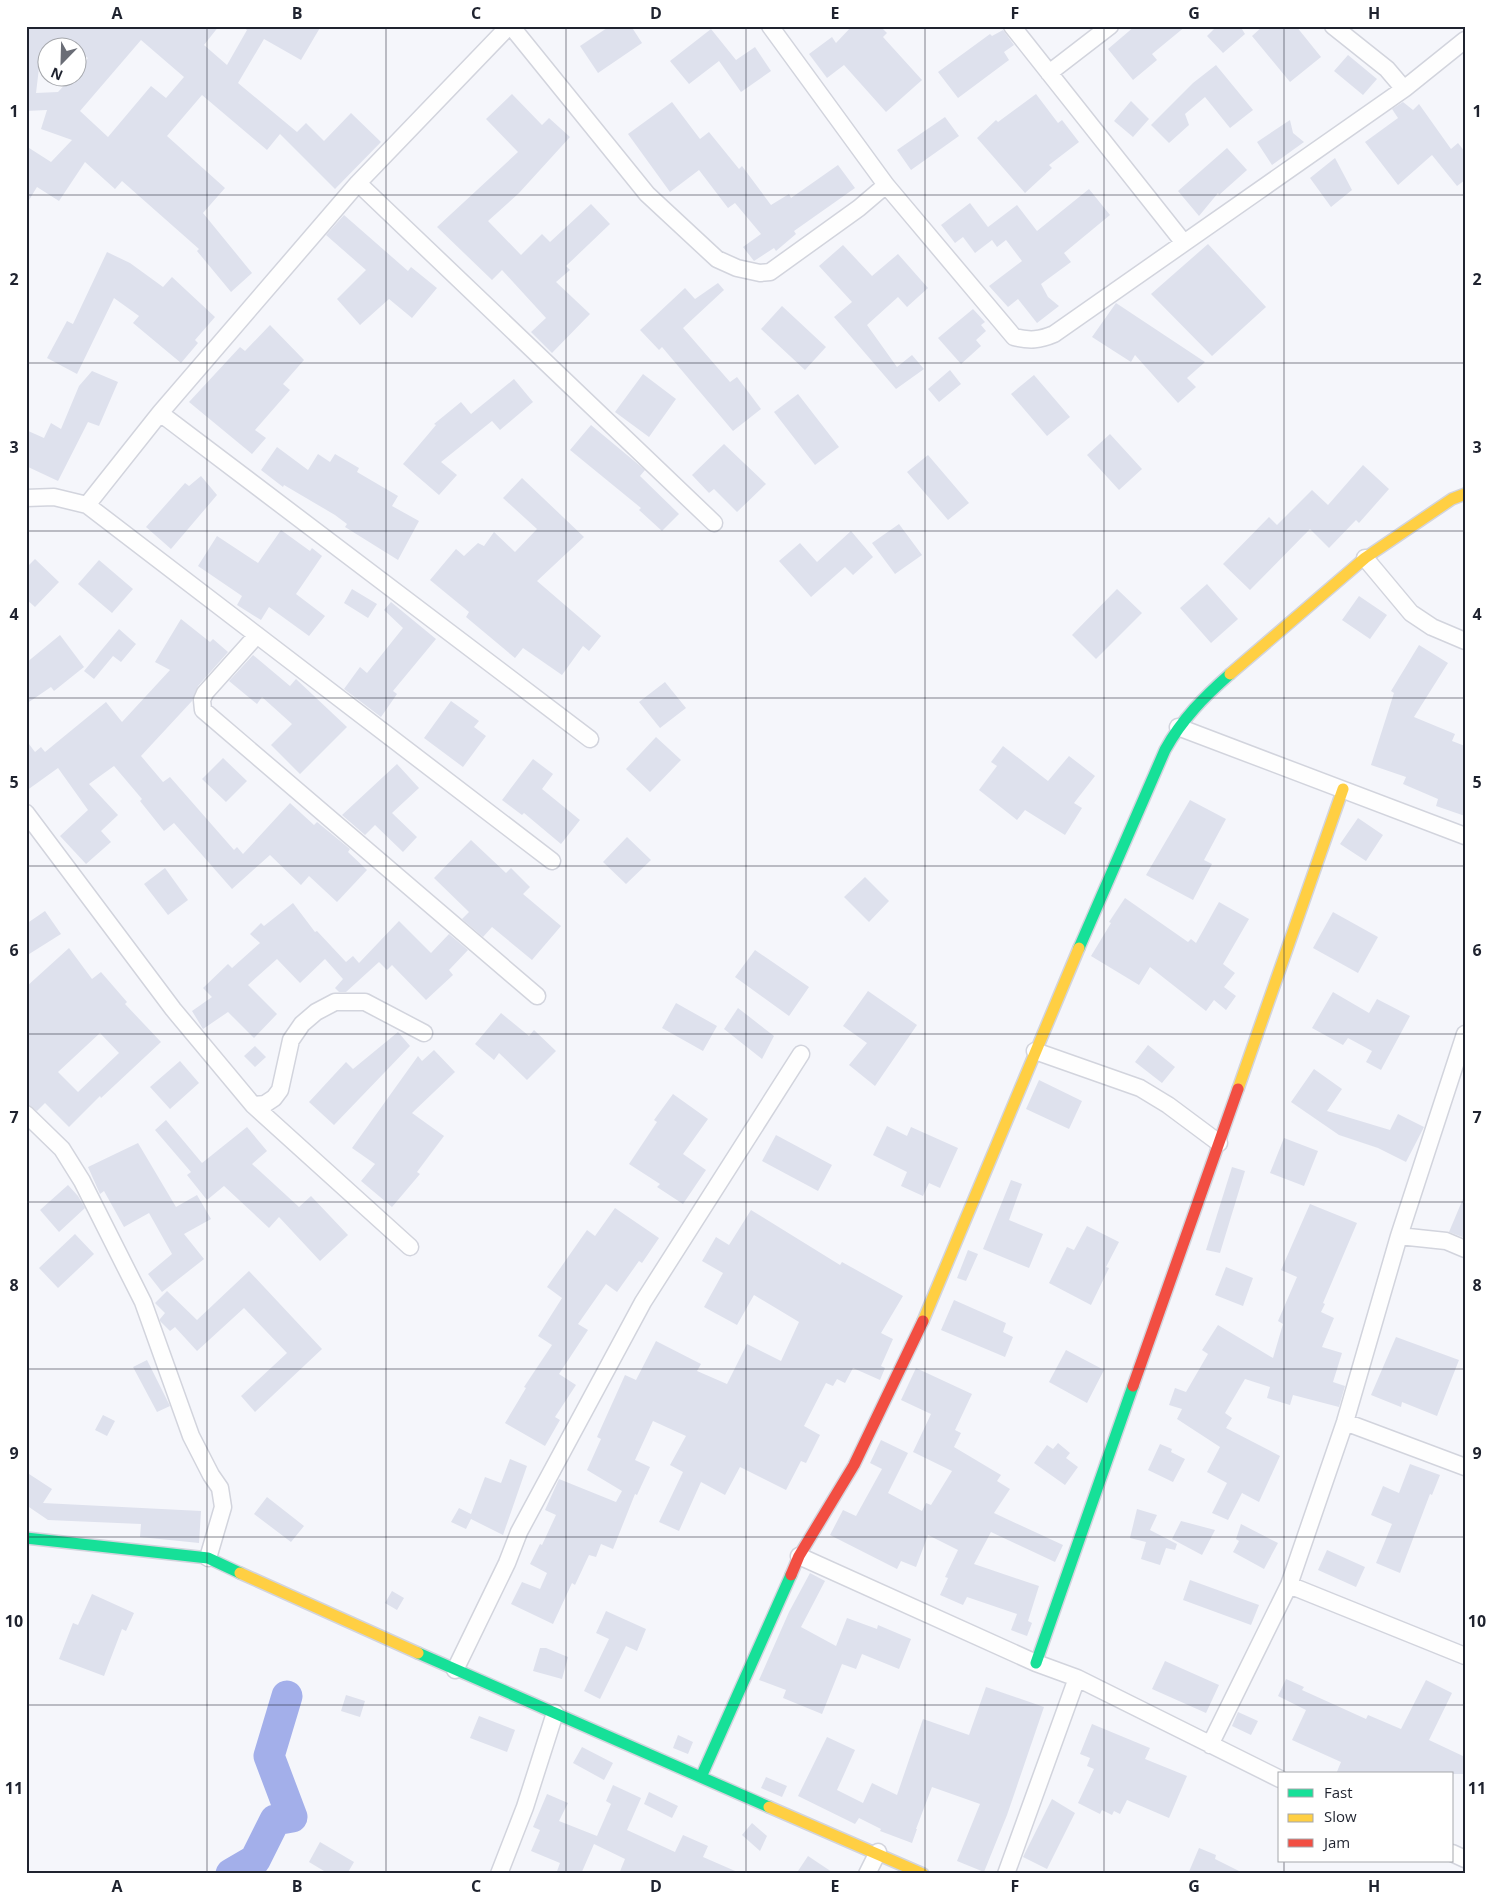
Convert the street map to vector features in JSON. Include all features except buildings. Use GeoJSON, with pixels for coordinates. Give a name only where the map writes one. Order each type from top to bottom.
{"type":"FeatureCollection","features":[{"type":"Feature","properties":{"kind":"street"},"geometry":{"type":"LineString","coordinates":[[87,504],[160,413],[358,183],[510,26],[647,194],[717,259],[737,268],[760,273],[770,272],[859,208],[886,185]]}},
{"type":"Feature","properties":{"kind":"street"},"geometry":{"type":"LineString","coordinates":[[770,26],[886,185],[1014,337],[1027,340],[1041,340],[1054,334],[1404,89],[1465,40]]}},
{"type":"Feature","properties":{"kind":"street"},"geometry":{"type":"LineString","coordinates":[[1012,26],[1184,243]]}},
{"type":"Feature","properties":{"kind":"street"},"geometry":{"type":"LineString","coordinates":[[1049,73],[1110,26]]}},
{"type":"Feature","properties":{"kind":"street"},"geometry":{"type":"LineString","coordinates":[[1333,26],[1386,69],[1404,89]]}},
{"type":"Feature","properties":{"kind":"street"},"geometry":{"type":"LineString","coordinates":[[358,183],[714,523]]}},
{"type":"Feature","properties":{"kind":"street"},"geometry":{"type":"LineString","coordinates":[[160,413],[590,739]]}},
{"type":"Feature","properties":{"kind":"street"},"geometry":{"type":"LineString","coordinates":[[702,1777],[800,1556],[854,1464],[930,1307],[1035,1051],[1165,750],[1178,727],[1204,697],[1365,558],[1452,499],[1465,494]]}},
{"type":"Feature","properties":{"kind":"street"},"geometry":{"type":"LineString","coordinates":[[26,498],[54,497],[87,504],[552,861]]}},
{"type":"Feature","properties":{"kind":"street"},"geometry":{"type":"LineString","coordinates":[[1365,558],[1411,613],[1432,627],[1465,641]]}},
{"type":"Feature","properties":{"kind":"street"},"geometry":{"type":"LineString","coordinates":[[257,635],[205,693],[202,700],[203,710],[537,996]]}},
{"type":"Feature","properties":{"kind":"street"},"geometry":{"type":"LineString","coordinates":[[1178,727],[1465,836]]}},
{"type":"Feature","properties":{"kind":"street"},"geometry":{"type":"LineString","coordinates":[[1036,1663],[1343,789]]}},
{"type":"Feature","properties":{"kind":"street"},"geometry":{"type":"LineString","coordinates":[[26,813],[173,1009],[253,1105],[410,1248]]}},
{"type":"Feature","properties":{"kind":"street"},"geometry":{"type":"LineString","coordinates":[[253,1105],[265,1104],[274,1098],[280,1090],[292,1040],[302,1024],[316,1012],[335,1002],[365,1002],[424,1034]]}},
{"type":"Feature","properties":{"kind":"street"},"geometry":{"type":"LineString","coordinates":[[1210,1746],[1288,1585],[1345,1422],[1399,1236],[1458,1076],[1465,1034]]}},
{"type":"Feature","properties":{"kind":"street"},"geometry":{"type":"LineString","coordinates":[[1035,1051],[1140,1088],[1168,1105],[1219,1143]]}},
{"type":"Feature","properties":{"kind":"street"},"geometry":{"type":"LineString","coordinates":[[455,1670],[507,1563],[519,1532],[643,1302],[802,1054]]}},
{"type":"Feature","properties":{"kind":"street"},"geometry":{"type":"LineString","coordinates":[[26,1114],[62,1149],[82,1180],[143,1302],[191,1436],[210,1475],[220,1488],[223,1507],[208,1558]]}},
{"type":"Feature","properties":{"kind":"street"},"geometry":{"type":"LineString","coordinates":[[1399,1236],[1446,1241],[1465,1249]]}},
{"type":"Feature","properties":{"kind":"street"},"geometry":{"type":"LineString","coordinates":[[1345,1422],[1465,1467]]}},
{"type":"Feature","properties":{"kind":"street"},"geometry":{"type":"LineString","coordinates":[[26,1538],[208,1558],[554,1714],[878,1852],[923,1874]]}},
{"type":"Feature","properties":{"kind":"street"},"geometry":{"type":"LineString","coordinates":[[800,1556],[1036,1663],[1077,1678],[1210,1746],[1278,1778]]}},
{"type":"Feature","properties":{"kind":"street"},"geometry":{"type":"LineString","coordinates":[[1288,1585],[1465,1656]]}},
{"type":"Feature","properties":{"kind":"street"},"geometry":{"type":"LineString","coordinates":[[1006,1874],[1077,1678]]}},
{"type":"Feature","properties":{"kind":"street"},"geometry":{"type":"LineString","coordinates":[[499,1874],[524,1807],[554,1714]]}},
{"type":"Feature","properties":{"kind":"street"},"geometry":{"type":"LineString","coordinates":[[866,1874],[878,1852]]}},
{"type":"Feature","properties":{"kind":"waterway"},"geometry":{"type":"LineString","coordinates":[[231,1874],[255,1860],[275,1820],[292,1817],[269,1756],[287,1696]]}},
{"type":"Feature","properties":{"kind":"traffic: fast"},"geometry":{"type":"LineString","coordinates":[[1079,948],[1165,750],[1194,709],[1230,674]]}},
{"type":"Feature","properties":{"kind":"traffic: fast"},"geometry":{"type":"LineString","coordinates":[[1036,1663],[1133,1386]]}},
{"type":"Feature","properties":{"kind":"traffic: fast"},"geometry":{"type":"LineString","coordinates":[[26,1538],[208,1558],[240,1573]]}},
{"type":"Feature","properties":{"kind":"traffic: fast"},"geometry":{"type":"LineString","coordinates":[[701,1777],[791,1575]]}},
{"type":"Feature","properties":{"kind":"traffic: fast"},"geometry":{"type":"LineString","coordinates":[[418,1653],[769,1807]]}},
{"type":"Feature","properties":{"kind":"traffic: slow"},"geometry":{"type":"LineString","coordinates":[[1230,674],[1365,558],[1452,499],[1465,494]]}},
{"type":"Feature","properties":{"kind":"traffic: slow"},"geometry":{"type":"LineString","coordinates":[[1238,1089],[1343,789]]}},
{"type":"Feature","properties":{"kind":"traffic: slow"},"geometry":{"type":"LineString","coordinates":[[923,1321],[1079,948]]}},
{"type":"Feature","properties":{"kind":"traffic: slow"},"geometry":{"type":"LineString","coordinates":[[240,1573],[418,1653]]}},
{"type":"Feature","properties":{"kind":"traffic: slow"},"geometry":{"type":"LineString","coordinates":[[769,1807],[923,1874]]}},
{"type":"Feature","properties":{"kind":"traffic: jam"},"geometry":{"type":"LineString","coordinates":[[1133,1386],[1238,1089]]}},
{"type":"Feature","properties":{"kind":"traffic: jam"},"geometry":{"type":"LineString","coordinates":[[791,1575],[799,1556],[854,1465],[923,1321]]}}]}
